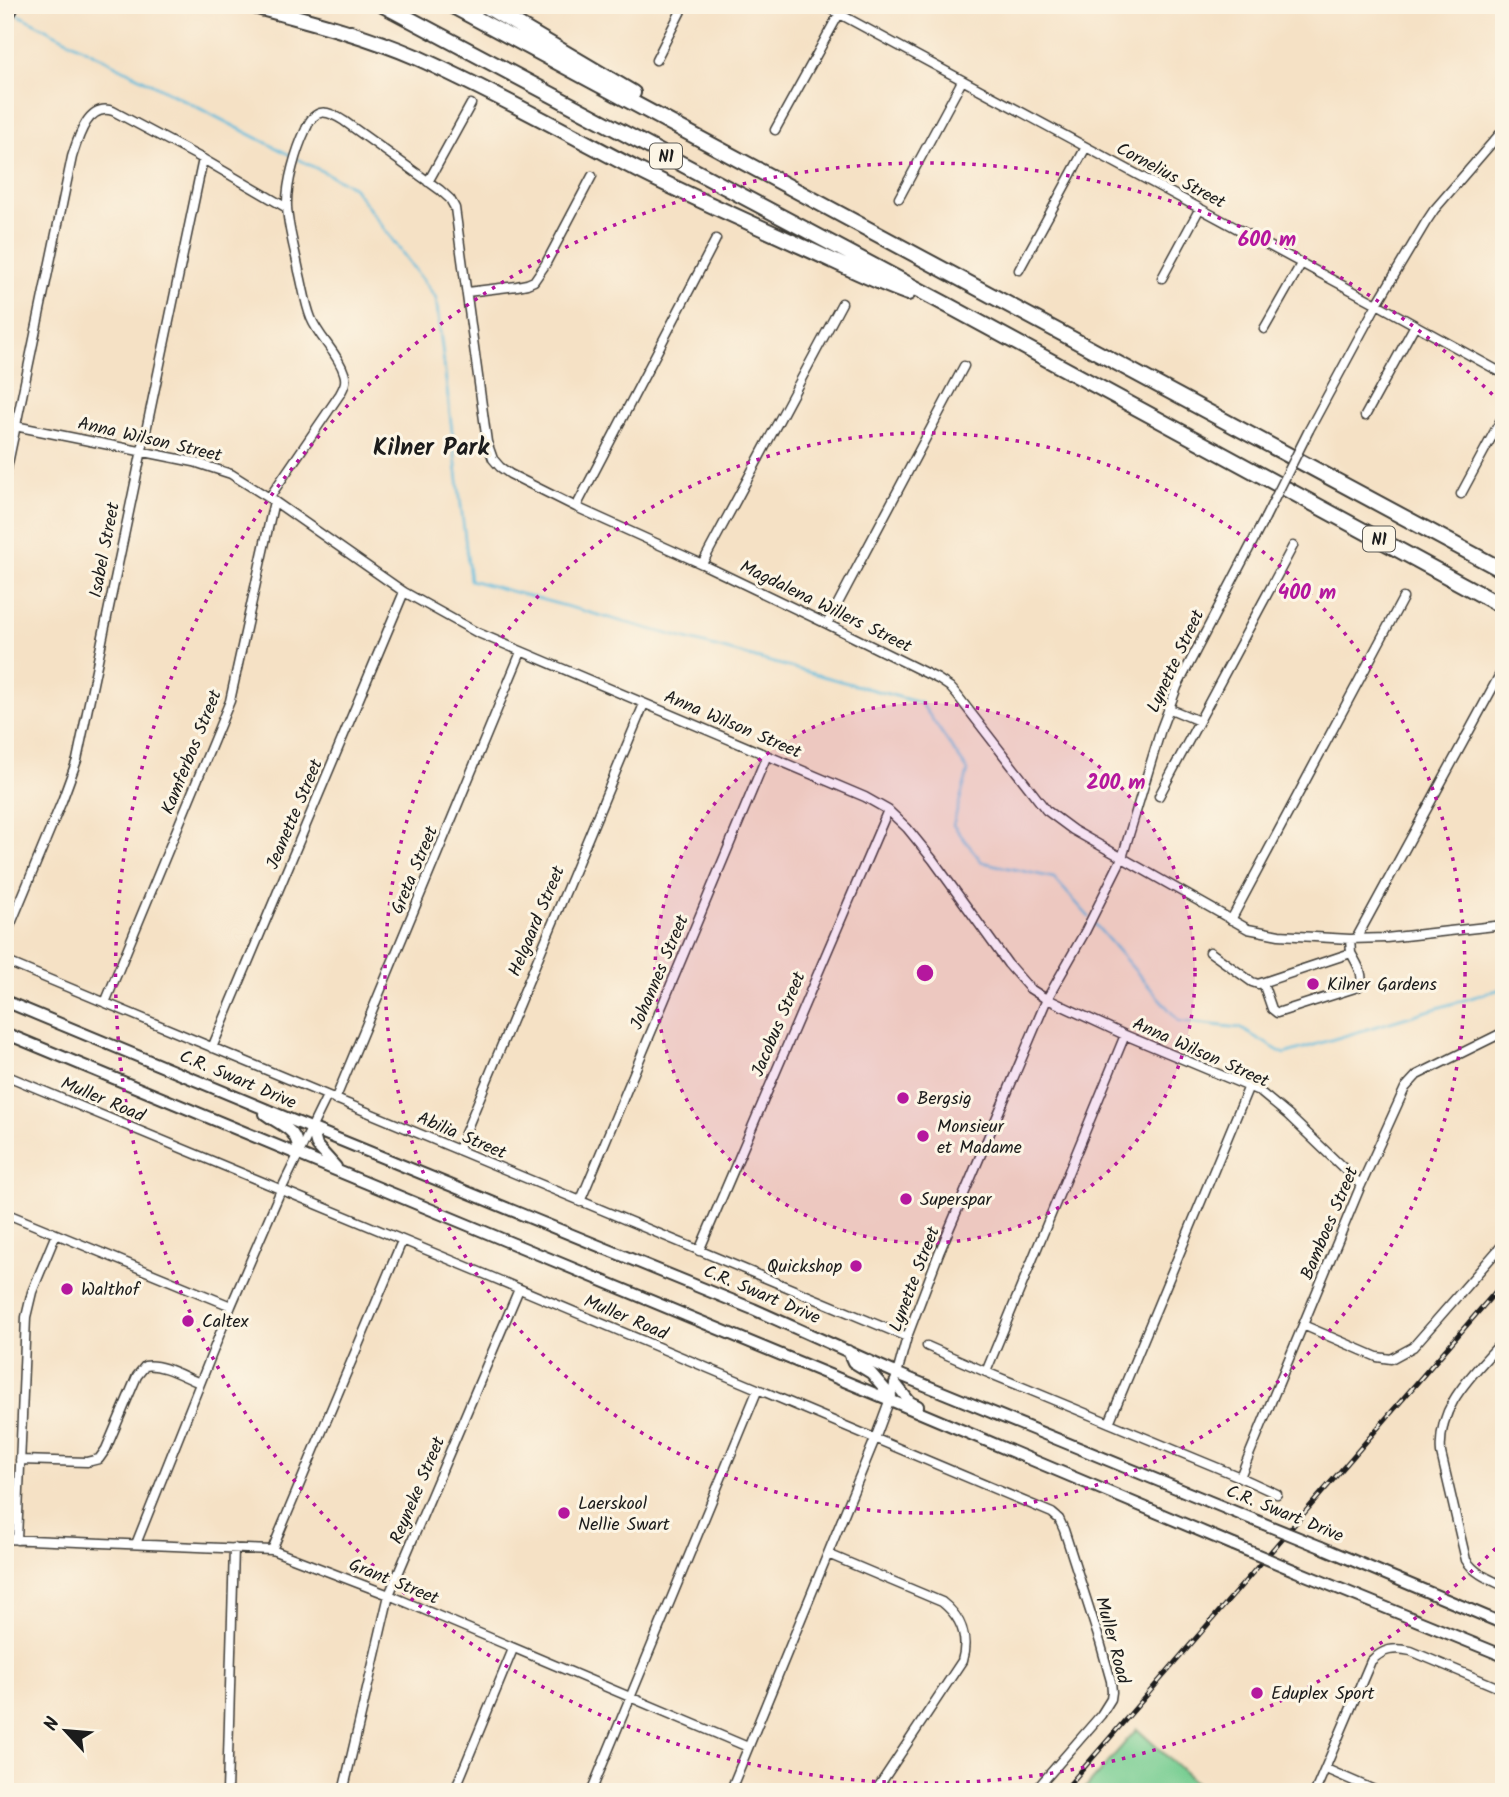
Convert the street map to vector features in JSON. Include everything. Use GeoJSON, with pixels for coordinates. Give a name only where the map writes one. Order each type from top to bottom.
{"type":"FeatureCollection","features":[{"type":"Feature","properties":{"kind":"highway"},"geometry":{"type":"LineString","coordinates":[[250,5],[331,27],[414,56],[742,220],[897,289],[949,306]]}},
{"type":"Feature","properties":{"kind":"highway","name":"N1"},"geometry":{"type":"LineString","coordinates":[[383,5],[949,306],[1504,607]]}},
{"type":"Feature","properties":{"kind":"highway","name":"N1"},"geometry":{"type":"LineString","coordinates":[[452,5],[1504,571]]}},
{"type":"Feature","properties":{"kind":"highway"},"geometry":{"type":"LineString","coordinates":[[484,5],[846,217]]}},
{"type":"Feature","properties":{"kind":"main road"},"geometry":{"type":"LineString","coordinates":[[5,19],[13,5]]}},
{"type":"Feature","properties":{"kind":"main road","name":"C.R. Swart Drive"},"geometry":{"type":"LineString","coordinates":[[5,1001],[753,1309],[849,1351],[896,1378],[1321,1546],[1504,1624]]}},
{"type":"Feature","properties":{"kind":"main road"},"geometry":{"type":"LineString","coordinates":[[5,1033],[890,1398],[1234,1545],[1504,1656]]}},
{"type":"Feature","properties":{"kind":"main road"},"geometry":{"type":"LineString","coordinates":[[256,1105],[295,1135],[299,1154]]}},
{"type":"Feature","properties":{"kind":"main road"},"geometry":{"type":"LineString","coordinates":[[312,1128],[317,1146],[340,1171]]}},
{"type":"Feature","properties":{"kind":"main road"},"geometry":{"type":"LineString","coordinates":[[849,1351],[853,1362],[871,1373],[890,1398]]}},
{"type":"Feature","properties":{"kind":"main road"},"geometry":{"type":"LineString","coordinates":[[896,1378],[912,1404],[930,1417]]}},
{"type":"Feature","properties":{"kind":"street"},"geometry":{"type":"LineString","coordinates":[[656,60],[684,5]]}},
{"type":"Feature","properties":{"kind":"street","name":"Cornelius Street"},"geometry":{"type":"LineString","coordinates":[[823,5],[1504,374]]}},
{"type":"Feature","properties":{"kind":"street"},"geometry":{"type":"LineString","coordinates":[[775,130],[839,14]]}},
{"type":"Feature","properties":{"kind":"street"},"geometry":{"type":"LineString","coordinates":[[899,198],[962,81]]}},
{"type":"Feature","properties":{"kind":"street"},"geometry":{"type":"LineString","coordinates":[[428,182],[471,103]]}},
{"type":"Feature","properties":{"kind":"street"},"geometry":{"type":"LineString","coordinates":[[5,478],[72,157],[88,120],[98,110],[110,110],[203,159],[287,208]]}},
{"type":"Feature","properties":{"kind":"street","name":"Magdalena Willers Street"},"geometry":{"type":"LineString","coordinates":[[313,116],[323,113],[339,118],[446,195],[455,208],[487,442],[493,459],[505,471],[931,675],[950,687],[1050,815],[1248,929],[1264,933],[1353,939],[1504,925]]}},
{"type":"Feature","properties":{"kind":"street","name":"Kamferbos Street"},"geometry":{"type":"LineString","coordinates":[[104,1003],[230,701],[272,500],[340,394],[345,379],[338,360],[309,314],[287,208],[289,186],[299,149],[313,116]]}},
{"type":"Feature","properties":{"kind":"street","name":"Lynette Street"},"geometry":{"type":"LineString","coordinates":[[730,1792],[875,1439],[907,1337],[939,1254],[1047,999],[1086,932],[1122,858],[1168,708],[1186,666],[1309,430],[1404,256],[1434,210],[1504,130]]}},
{"type":"Feature","properties":{"kind":"street"},"geometry":{"type":"LineString","coordinates":[[1020,270],[1086,148]]}},
{"type":"Feature","properties":{"kind":"street","name":"Isabel Street"},"geometry":{"type":"LineString","coordinates":[[5,938],[77,761],[203,159]]}},
{"type":"Feature","properties":{"kind":"street"},"geometry":{"type":"LineString","coordinates":[[467,292],[527,285],[534,281],[592,176]]}},
{"type":"Feature","properties":{"kind":"street"},"geometry":{"type":"LineString","coordinates":[[1162,278],[1199,208]]}},
{"type":"Feature","properties":{"kind":"street"},"geometry":{"type":"LineString","coordinates":[[576,507],[716,239]]}},
{"type":"Feature","properties":{"kind":"street"},"geometry":{"type":"LineString","coordinates":[[1264,328],[1301,264]]}},
{"type":"Feature","properties":{"kind":"street"},"geometry":{"type":"LineString","coordinates":[[702,564],[842,303]]}},
{"type":"Feature","properties":{"kind":"street"},"geometry":{"type":"LineString","coordinates":[[1365,416],[1415,325]]}},
{"type":"Feature","properties":{"kind":"street"},"geometry":{"type":"LineString","coordinates":[[827,624],[964,366]]}},
{"type":"Feature","properties":{"kind":"street"},"geometry":{"type":"LineString","coordinates":[[1461,494],[1504,414]]}},
{"type":"Feature","properties":{"kind":"street","name":"Anna Wilson Street"},"geometry":{"type":"LineString","coordinates":[[5,424],[141,451],[218,469],[239,478],[404,592],[476,632],[865,797],[888,810],[907,828],[1029,988],[1125,1035],[1259,1091],[1361,1185]]}},
{"type":"Feature","properties":{"kind":"street"},"geometry":{"type":"LineString","coordinates":[[1159,796],[1293,546]]}},
{"type":"Feature","properties":{"kind":"street","name":"Jeanette Street"},"geometry":{"type":"LineString","coordinates":[[212,1048],[404,592]]}},
{"type":"Feature","properties":{"kind":"street"},"geometry":{"type":"LineString","coordinates":[[1231,920],[1403,598]]}},
{"type":"Feature","properties":{"kind":"street","name":"Greta Street"},"geometry":{"type":"LineString","coordinates":[[136,1544],[231,1306],[281,1191],[312,1128],[331,1098],[521,652]]}},
{"type":"Feature","properties":{"kind":"street"},"geometry":{"type":"LineString","coordinates":[[1263,983],[1272,1009],[1277,1013],[1362,984],[1363,977],[1351,953],[1353,939],[1504,667]]}},
{"type":"Feature","properties":{"kind":"street","name":"Helgaard Street"},"geometry":{"type":"LineString","coordinates":[[458,1150],[644,704]]}},
{"type":"Feature","properties":{"kind":"street"},"geometry":{"type":"LineString","coordinates":[[1168,708],[1199,721]]}},
{"type":"Feature","properties":{"kind":"street","name":"Johannes Street"},"geometry":{"type":"LineString","coordinates":[[580,1202],[767,755]]}},
{"type":"Feature","properties":{"kind":"street","name":"Jacobus Street"},"geometry":{"type":"LineString","coordinates":[[699,1251],[888,810]]}},
{"type":"Feature","properties":{"kind":"street"},"geometry":{"type":"LineString","coordinates":[[1210,952],[1258,984],[1351,953]]}},
{"type":"Feature","properties":{"kind":"street","name":"Abilia Street"},"geometry":{"type":"LineString","coordinates":[[5,961],[907,1337]]}},
{"type":"Feature","properties":{"kind":"street","name":"Bamboes Street"},"geometry":{"type":"LineString","coordinates":[[1240,1477],[1361,1185],[1403,1092],[1412,1078],[1504,1032]]}},
{"type":"Feature","properties":{"kind":"street"},"geometry":{"type":"LineString","coordinates":[[986,1372],[1125,1035]]}},
{"type":"Feature","properties":{"kind":"street","name":"Muller Road"},"geometry":{"type":"LineString","coordinates":[[5,1075],[1052,1513],[1059,1519],[1064,1530],[1112,1686],[1111,1699],[1101,1715],[1034,1792]]}},
{"type":"Feature","properties":{"kind":"street"},"geometry":{"type":"LineString","coordinates":[[1109,1423],[1249,1086]]}},
{"type":"Feature","properties":{"kind":"street"},"geometry":{"type":"LineString","coordinates":[[5,1213],[231,1306]]}},
{"type":"Feature","properties":{"kind":"street"},"geometry":{"type":"LineString","coordinates":[[17,1540],[26,1317],[34,1285],[56,1234]]}},
{"type":"Feature","properties":{"kind":"street"},"geometry":{"type":"LineString","coordinates":[[272,1550],[402,1241]]}},
{"type":"Feature","properties":{"kind":"street"},"geometry":{"type":"LineString","coordinates":[[1303,1325],[1377,1357],[1391,1359],[1413,1347],[1504,1242]]}},
{"type":"Feature","properties":{"kind":"street","name":"Reyneke Street"},"geometry":{"type":"LineString","coordinates":[[343,1792],[389,1595],[519,1289]]}},
{"type":"Feature","properties":{"kind":"street"},"geometry":{"type":"LineString","coordinates":[[1504,1339],[1454,1398],[1441,1428],[1441,1453],[1465,1557],[1478,1574],[1504,1586]]}},
{"type":"Feature","properties":{"kind":"street"},"geometry":{"type":"LineString","coordinates":[[927,1346],[1277,1494]]}},
{"type":"Feature","properties":{"kind":"street"},"geometry":{"type":"LineString","coordinates":[[20,1460],[87,1462],[99,1459],[106,1449],[137,1376],[145,1366],[163,1368],[200,1383]]}},
{"type":"Feature","properties":{"kind":"street"},"geometry":{"type":"LineString","coordinates":[[591,1792],[758,1389]]}},
{"type":"Feature","properties":{"kind":"street","name":"Grant Street"},"geometry":{"type":"LineString","coordinates":[[5,1539],[272,1550],[389,1595],[748,1747]]}},
{"type":"Feature","properties":{"kind":"street"},"geometry":{"type":"LineString","coordinates":[[227,1792],[234,1548]]}},
{"type":"Feature","properties":{"kind":"street"},"geometry":{"type":"LineString","coordinates":[[828,1554],[942,1602],[951,1609],[963,1632],[965,1645],[962,1661],[875,1792]]}},
{"type":"Feature","properties":{"kind":"street"},"geometry":{"type":"LineString","coordinates":[[454,1792],[513,1649]]}},
{"type":"Feature","properties":{"kind":"street"},"geometry":{"type":"LineString","coordinates":[[1315,1792],[1371,1661],[1385,1650],[1411,1651],[1504,1690]]}},
{"type":"Feature","properties":{"kind":"street"},"geometry":{"type":"LineString","coordinates":[[1326,1769],[1379,1792]]}},
{"type":"Feature","properties":{"kind":"green space"},"geometry":{"type":"Polygon","coordinates":[[[1137,1729],[1206,1792],[1082,1792],[1137,1729]]]}},
{"type":"Feature","properties":{"kind":"waterway"},"geometry":{"type":"LineString","coordinates":[[15,13],[292,156]]}},
{"type":"Feature","properties":{"kind":"waterway"},"geometry":{"type":"LineString","coordinates":[[298,159],[353,187],[436,298],[470,580],[921,703],[968,771],[953,825],[982,862],[1054,878],[1089,917]]}},
{"type":"Feature","properties":{"kind":"waterway"},"geometry":{"type":"LineString","coordinates":[[1093,922],[1179,1021],[1240,1028],[1284,1054],[1504,988]]}},
{"type":"Feature","properties":{"kind":"railway"},"geometry":{"type":"LineString","coordinates":[[1063,1792],[1504,1282]]}},
{"type":"Feature","properties":{"kind":"place","name":"Kilner Gardens"},"geometry":{"type":"Point","coordinates":[1313,984]}},
{"type":"Feature","properties":{"kind":"place","name":"Bergsig"},"geometry":{"type":"Point","coordinates":[903,1098]}},
{"type":"Feature","properties":{"kind":"place","name":"Monsieur et Madame"},"geometry":{"type":"Point","coordinates":[923,1136]}},
{"type":"Feature","properties":{"kind":"place","name":"Superspar"},"geometry":{"type":"Point","coordinates":[906,1199]}},
{"type":"Feature","properties":{"kind":"place","name":"Quickshop"},"geometry":{"type":"Point","coordinates":[856,1266]}},
{"type":"Feature","properties":{"kind":"place","name":"Walthof"},"geometry":{"type":"Point","coordinates":[67,1289]}},
{"type":"Feature","properties":{"kind":"place","name":"Caltex"},"geometry":{"type":"Point","coordinates":[188,1321]}},
{"type":"Feature","properties":{"kind":"place","name":"Laerskool Nellie Swart"},"geometry":{"type":"Point","coordinates":[564,1513]}},
{"type":"Feature","properties":{"kind":"place","name":"Eduplex Sport"},"geometry":{"type":"Point","coordinates":[1257,1693]}},
{"type":"Feature","properties":{"kind":"district","name":"Kilner Park"},"geometry":{"type":"Point","coordinates":[431,447]}}]}
